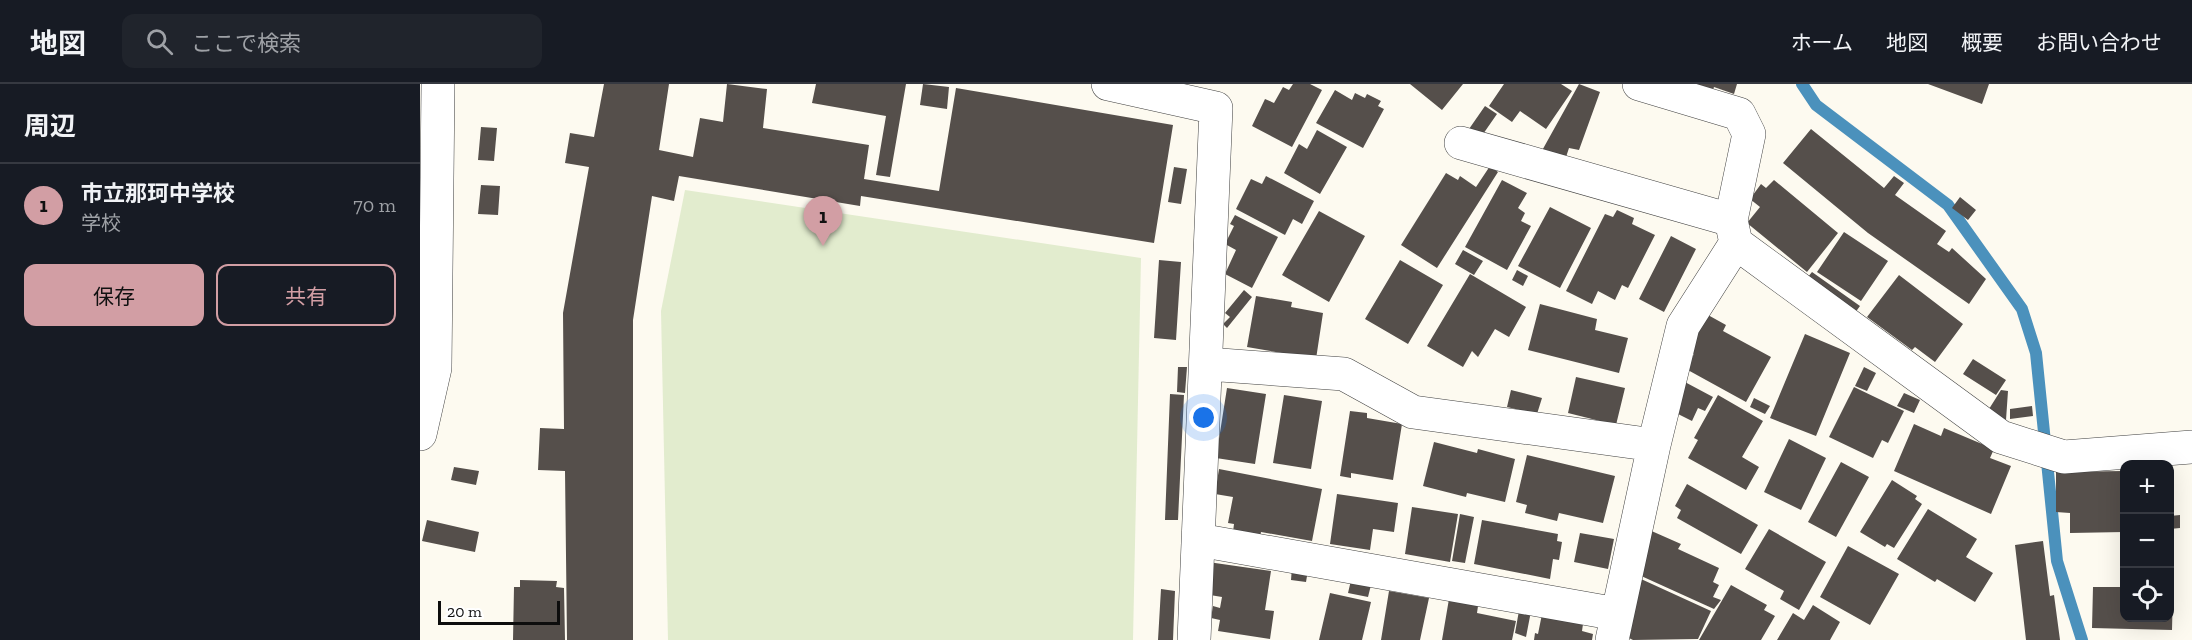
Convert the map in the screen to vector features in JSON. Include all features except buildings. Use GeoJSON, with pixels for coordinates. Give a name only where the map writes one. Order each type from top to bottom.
{"type":"FeatureCollection","features":[{"type":"Feature","properties":{"kind":"street"},"geometry":{"type":"LineString","coordinates":[[420,434],[435,368],[428,166],[438,84]]}},
{"type":"Feature","properties":{"kind":"street"},"geometry":{"type":"LineString","coordinates":[[1108,84],[1216,108],[1194,640]]}},
{"type":"Feature","properties":{"kind":"street"},"geometry":{"type":"LineString","coordinates":[[1199,540],[1614,627],[1683,326],[1733,232],[1749,134],[1739,114],[1639,84]]}},
{"type":"Feature","properties":{"kind":"street"},"geometry":{"type":"LineString","coordinates":[[1461,143],[1733,232],[2001,437],[2064,457],[2192,447]]}},
{"type":"Feature","properties":{"kind":"street"},"geometry":{"type":"LineString","coordinates":[[1206,364],[1344,374],[1413,412],[1654,445]]}},
{"type":"Feature","properties":{"kind":"green space"},"geometry":{"type":"Polygon","coordinates":[[[685,190],[1141,258],[1133,640],[668,640],[661,311],[685,190]]]}},
{"type":"Feature","properties":{"kind":"waterway"},"geometry":{"type":"LineString","coordinates":[[1802,84],[1816,105],[1948,205],[2022,309],[2036,353],[2057,561],[2082,640]]}},
{"type":"Feature","properties":{"kind":"place","name":"市立那珂中学校"},"geometry":{"type":"Point","coordinates":[823,246]}}]}
